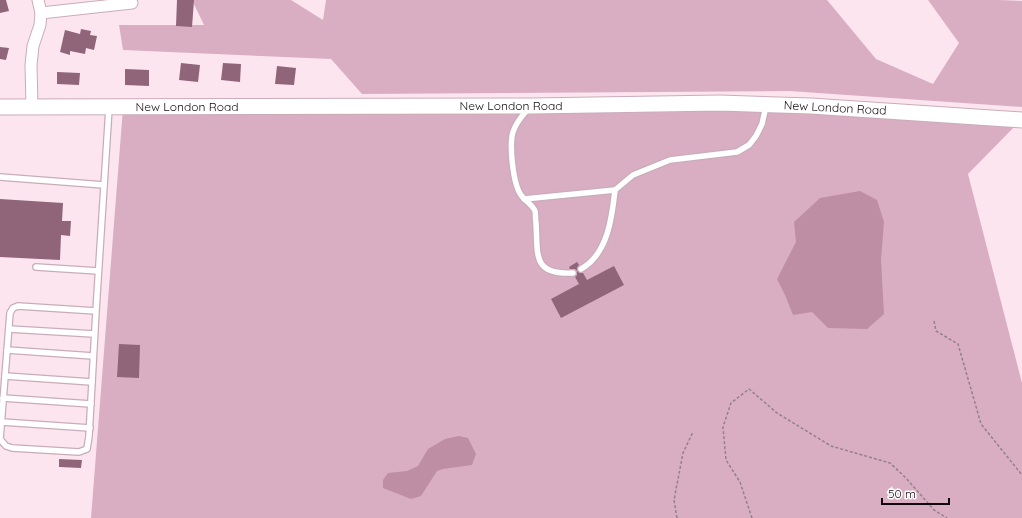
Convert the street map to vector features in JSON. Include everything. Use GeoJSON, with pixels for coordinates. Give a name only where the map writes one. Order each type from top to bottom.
{"type":"FeatureCollection","features":[{"type":"Feature","properties":{"kind":"street"},"geometry":{"type":"LineString","coordinates":[[32,107],[31,65],[33,46],[40,25],[42,13],[38,0]]}},
{"type":"Feature","properties":{"kind":"street"},"geometry":{"type":"LineString","coordinates":[[42,13],[132,3]]}},
{"type":"Feature","properties":{"kind":"street","name":"New London Road"},"geometry":{"type":"LineString","coordinates":[[0,108],[689,104],[811,106],[1022,120]]}},
{"type":"Feature","properties":{"kind":"lane"},"geometry":{"type":"LineString","coordinates":[[524,198],[616,190],[633,175],[670,160],[737,152],[749,146],[756,136],[762,124],[766,105]]}},
{"type":"Feature","properties":{"kind":"lane"},"geometry":{"type":"LineString","coordinates":[[531,106],[518,121],[513,133],[512,152],[514,181],[520,195],[535,210],[538,259],[543,267],[560,274],[573,273]]}},
{"type":"Feature","properties":{"kind":"lane"},"geometry":{"type":"LineString","coordinates":[[96,311],[18,306],[13,308],[10,313],[0,439],[6,446],[12,448],[79,452],[87,449],[90,428],[94,334],[96,311],[109,108]]}},
{"type":"Feature","properties":{"kind":"lane"},"geometry":{"type":"LineString","coordinates":[[0,177],[104,185]]}},
{"type":"Feature","properties":{"kind":"lane"},"geometry":{"type":"LineString","coordinates":[[581,269],[588,265],[598,253],[604,241],[612,219],[616,190]]}},
{"type":"Feature","properties":{"kind":"lane"},"geometry":{"type":"LineString","coordinates":[[36,267],[98,271]]}},
{"type":"Feature","properties":{"kind":"lane"},"geometry":{"type":"LineString","coordinates":[[9,329],[94,334]]}},
{"type":"Feature","properties":{"kind":"lane"},"geometry":{"type":"LineString","coordinates":[[7,350],[93,356]]}},
{"type":"Feature","properties":{"kind":"lane"},"geometry":{"type":"LineString","coordinates":[[5,376],[92,382]]}},
{"type":"Feature","properties":{"kind":"lane"},"geometry":{"type":"LineString","coordinates":[[4,398],[91,404]]}},
{"type":"Feature","properties":{"kind":"lane"},"geometry":{"type":"LineString","coordinates":[[2,422],[90,428]]}},
{"type":"Feature","properties":{"kind":"path"},"geometry":{"type":"LineString","coordinates":[[934,321],[936,331],[958,344],[981,424],[1022,475]]}},
{"type":"Feature","properties":{"kind":"path"},"geometry":{"type":"LineString","coordinates":[[752,518],[740,482],[726,460],[723,427],[731,403],[749,389],[777,414],[831,446],[890,463],[906,478],[934,510],[947,518]]}},
{"type":"Feature","properties":{"kind":"path"},"geometry":{"type":"LineString","coordinates":[[677,518],[674,500],[683,453],[693,432]]}},
{"type":"Feature","properties":{"kind":"shaded area"},"geometry":{"type":"Polygon","coordinates":[[[192,0],[291,0],[323,20],[326,0],[827,0],[876,59],[933,84],[959,43],[928,0],[1022,1],[1022,107],[789,91],[362,94],[331,59],[123,50],[119,25],[204,25],[192,0]]]}},
{"type":"Feature","properties":{"kind":"shaded area"},"geometry":{"type":"Polygon","coordinates":[[[720,103],[1021,120],[968,174],[1022,383],[1022,518],[91,518],[123,108],[720,103]]]}},
{"type":"Feature","properties":{"kind":"shaded area"},"geometry":{"type":"Polygon","coordinates":[[[860,191],[877,200],[884,222],[881,260],[884,314],[867,329],[828,328],[812,312],[793,315],[777,279],[796,242],[794,222],[820,198],[860,191]]]}},
{"type":"Feature","properties":{"kind":"shaded area"},"geometry":{"type":"Polygon","coordinates":[[[459,436],[468,438],[476,454],[472,465],[437,471],[421,496],[411,499],[383,488],[383,480],[388,473],[407,471],[418,466],[428,449],[445,439],[459,436]]]}},
{"type":"Feature","properties":{"kind":"building"},"geometry":{"type":"Polygon","coordinates":[[[0,0],[6,0],[9,11],[0,13],[0,0]]]}},
{"type":"Feature","properties":{"kind":"building"},"geometry":{"type":"Polygon","coordinates":[[[177,0],[194,0],[192,27],[176,26],[177,0]]]}},
{"type":"Feature","properties":{"kind":"building"},"geometry":{"type":"Polygon","coordinates":[[[81,29],[91,31],[90,35],[97,36],[94,50],[86,48],[85,54],[70,51],[70,55],[60,52],[65,30],[80,34],[81,29]]]}},
{"type":"Feature","properties":{"kind":"building"},"geometry":{"type":"Polygon","coordinates":[[[0,47],[9,48],[6,60],[0,59],[0,47]]]}},
{"type":"Feature","properties":{"kind":"building"},"geometry":{"type":"Polygon","coordinates":[[[181,63],[200,65],[198,82],[179,80],[181,63]]]}},
{"type":"Feature","properties":{"kind":"building"},"geometry":{"type":"Polygon","coordinates":[[[223,63],[241,64],[240,82],[221,80],[223,63]]]}},
{"type":"Feature","properties":{"kind":"building"},"geometry":{"type":"Polygon","coordinates":[[[277,66],[296,68],[294,85],[275,84],[277,66]]]}},
{"type":"Feature","properties":{"kind":"building"},"geometry":{"type":"Polygon","coordinates":[[[125,69],[149,70],[149,86],[125,85],[125,69]]]}},
{"type":"Feature","properties":{"kind":"building"},"geometry":{"type":"Polygon","coordinates":[[[57,72],[80,73],[79,85],[57,84],[57,72]]]}},
{"type":"Feature","properties":{"kind":"building"},"geometry":{"type":"Polygon","coordinates":[[[0,199],[63,203],[62,221],[71,221],[70,236],[61,235],[60,260],[0,257],[0,199]]]}},
{"type":"Feature","properties":{"kind":"building"},"geometry":{"type":"Polygon","coordinates":[[[577,262],[579,265],[577,271],[575,269],[570,269],[569,267],[577,262]]]}},
{"type":"Feature","properties":{"kind":"building"},"geometry":{"type":"Polygon","coordinates":[[[614,266],[624,285],[561,318],[551,299],[579,284],[575,277],[577,275],[577,271],[583,273],[587,280],[614,266]]]}},
{"type":"Feature","properties":{"kind":"building"},"geometry":{"type":"Polygon","coordinates":[[[119,344],[140,345],[139,378],[117,377],[119,344]]]}},
{"type":"Feature","properties":{"kind":"building"},"geometry":{"type":"Polygon","coordinates":[[[59,459],[82,460],[81,468],[59,467],[59,459]]]}}]}
